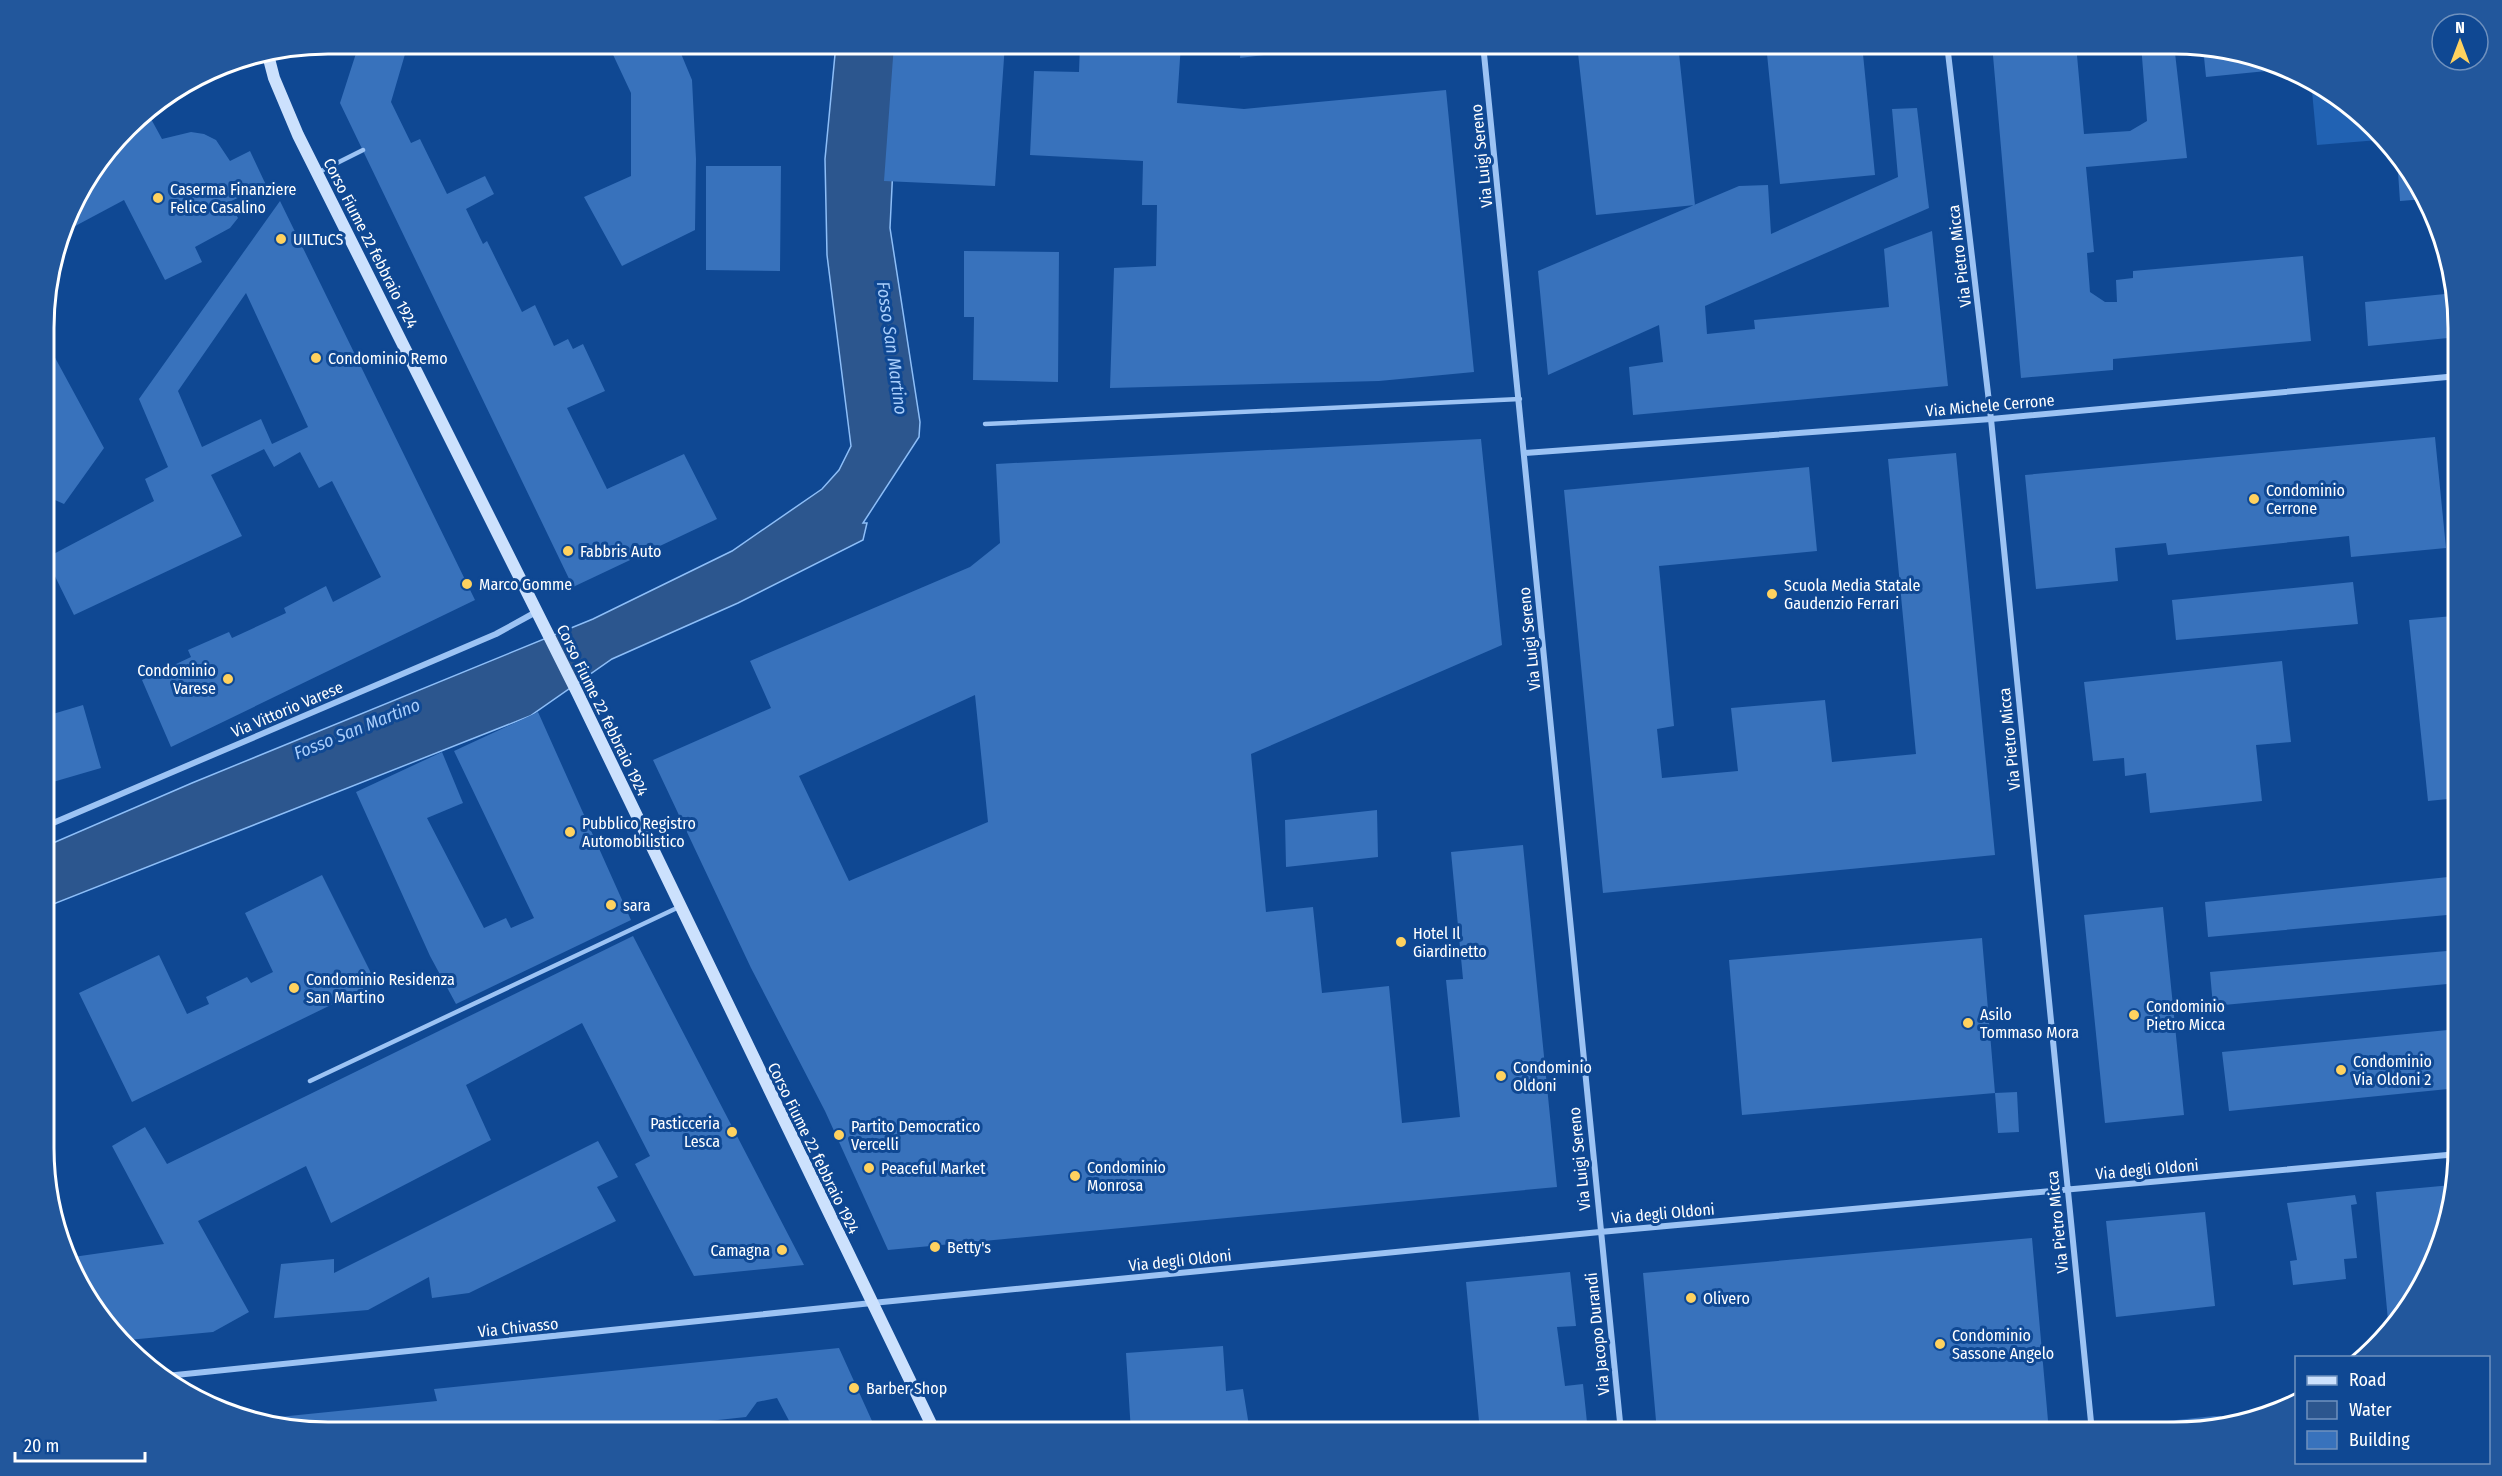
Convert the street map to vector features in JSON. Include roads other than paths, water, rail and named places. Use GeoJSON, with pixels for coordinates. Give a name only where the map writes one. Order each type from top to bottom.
{"type":"FeatureCollection","features":[{"type":"Feature","properties":{"kind":"main road","name":"Corso Fiume 22 febbraio 1924"},"geometry":{"type":"LineString","coordinates":[[269,60],[274,78],[298,135],[577,692],[679,907],[930,1422]]}},
{"type":"Feature","properties":{"kind":"street","name":"Via Luigi Sereno"},"geometry":{"type":"LineString","coordinates":[[1484,54],[1520,399],[1600,1232]]}},
{"type":"Feature","properties":{"kind":"street","name":"Via Pietro Micca"},"geometry":{"type":"LineString","coordinates":[[1948,54],[1991,419],[2090,1422]]}},
{"type":"Feature","properties":{"kind":"street","name":"Via Michele Cerrone"},"geometry":{"type":"LineString","coordinates":[[1525,453],[1991,419],[2448,377]]}},
{"type":"Feature","properties":{"kind":"street","name":"Via Vittorio Varese"},"geometry":{"type":"LineString","coordinates":[[54,823],[496,634],[537,611]]}},
{"type":"Feature","properties":{"kind":"street","name":"Via degli Oldoni"},"geometry":{"type":"LineString","coordinates":[[872,1303],[1600,1232],[2448,1155]]}},
{"type":"Feature","properties":{"kind":"street","name":"Via Jacopo Durandi"},"geometry":{"type":"LineString","coordinates":[[1600,1232],[1620,1422]]}},
{"type":"Feature","properties":{"kind":"street","name":"Via Chivasso"},"geometry":{"type":"LineString","coordinates":[[176,1376],[872,1303]]}},
{"type":"Feature","properties":{"kind":"lane"},"geometry":{"type":"LineString","coordinates":[[317,173],[363,150]]}},
{"type":"Feature","properties":{"kind":"lane"},"geometry":{"type":"LineString","coordinates":[[985,424],[1520,399]]}},
{"type":"Feature","properties":{"kind":"lane"},"geometry":{"type":"LineString","coordinates":[[310,1081],[679,907]]}},
{"type":"Feature","properties":{"kind":"water","name":"Fosso San Martino"},"geometry":{"type":"Polygon","coordinates":[[[835,54],[899,54],[890,228],[920,422],[919,437],[863,523],[867,523],[863,540],[738,603],[612,659],[530,716],[54,904],[54,843],[192,783],[593,619],[732,551],[822,489],[839,470],[851,446],[827,255],[825,159],[835,54]]]}},
{"type":"Feature","properties":{"kind":"place","name":"Caserma Finanziere Felice Casalino"},"geometry":{"type":"Point","coordinates":[158,198]}},
{"type":"Feature","properties":{"kind":"place","name":"UILTuCS"},"geometry":{"type":"Point","coordinates":[281,239]}},
{"type":"Feature","properties":{"kind":"place","name":"Condominio Remo"},"geometry":{"type":"Point","coordinates":[316,358]}},
{"type":"Feature","properties":{"kind":"place","name":"Condominio Cerrone"},"geometry":{"type":"Point","coordinates":[2254,499]}},
{"type":"Feature","properties":{"kind":"place","name":"Fabbris Auto"},"geometry":{"type":"Point","coordinates":[568,551]}},
{"type":"Feature","properties":{"kind":"place","name":"Marco Gomme"},"geometry":{"type":"Point","coordinates":[467,584]}},
{"type":"Feature","properties":{"kind":"place","name":"Scuola Media Statale Gaudenzio Ferrari"},"geometry":{"type":"Point","coordinates":[1772,594]}},
{"type":"Feature","properties":{"kind":"place","name":"Condominio Varese"},"geometry":{"type":"Point","coordinates":[228,679]}},
{"type":"Feature","properties":{"kind":"place","name":"Pubblico Registro Automobilistico"},"geometry":{"type":"Point","coordinates":[570,832]}},
{"type":"Feature","properties":{"kind":"place","name":"sara"},"geometry":{"type":"Point","coordinates":[611,905]}},
{"type":"Feature","properties":{"kind":"place","name":"Hotel Il Giardinetto"},"geometry":{"type":"Point","coordinates":[1401,942]}},
{"type":"Feature","properties":{"kind":"place","name":"Condominio Residenza San Martino"},"geometry":{"type":"Point","coordinates":[294,988]}},
{"type":"Feature","properties":{"kind":"place","name":"Condominio Pietro Micca"},"geometry":{"type":"Point","coordinates":[2134,1015]}},
{"type":"Feature","properties":{"kind":"place","name":"Asilo Tommaso Mora"},"geometry":{"type":"Point","coordinates":[1968,1023]}},
{"type":"Feature","properties":{"kind":"place","name":"Condominio Via Oldoni 2"},"geometry":{"type":"Point","coordinates":[2341,1070]}},
{"type":"Feature","properties":{"kind":"place","name":"Condominio Oldoni"},"geometry":{"type":"Point","coordinates":[1501,1076]}},
{"type":"Feature","properties":{"kind":"place","name":"Pasticceria Lesca"},"geometry":{"type":"Point","coordinates":[732,1132]}},
{"type":"Feature","properties":{"kind":"place","name":"Partito Democratico Vercelli"},"geometry":{"type":"Point","coordinates":[839,1135]}},
{"type":"Feature","properties":{"kind":"place","name":"Peaceful Market"},"geometry":{"type":"Point","coordinates":[869,1168]}},
{"type":"Feature","properties":{"kind":"place","name":"Condominio Monrosa"},"geometry":{"type":"Point","coordinates":[1075,1176]}},
{"type":"Feature","properties":{"kind":"place","name":"Betty's"},"geometry":{"type":"Point","coordinates":[935,1247]}},
{"type":"Feature","properties":{"kind":"place","name":"Camagna"},"geometry":{"type":"Point","coordinates":[782,1250]}},
{"type":"Feature","properties":{"kind":"place","name":"Olivero"},"geometry":{"type":"Point","coordinates":[1691,1298]}},
{"type":"Feature","properties":{"kind":"place","name":"Condominio Sassone Angelo"},"geometry":{"type":"Point","coordinates":[1940,1344]}},
{"type":"Feature","properties":{"kind":"place","name":"Barber Shop"},"geometry":{"type":"Point","coordinates":[854,1388]}}]}
